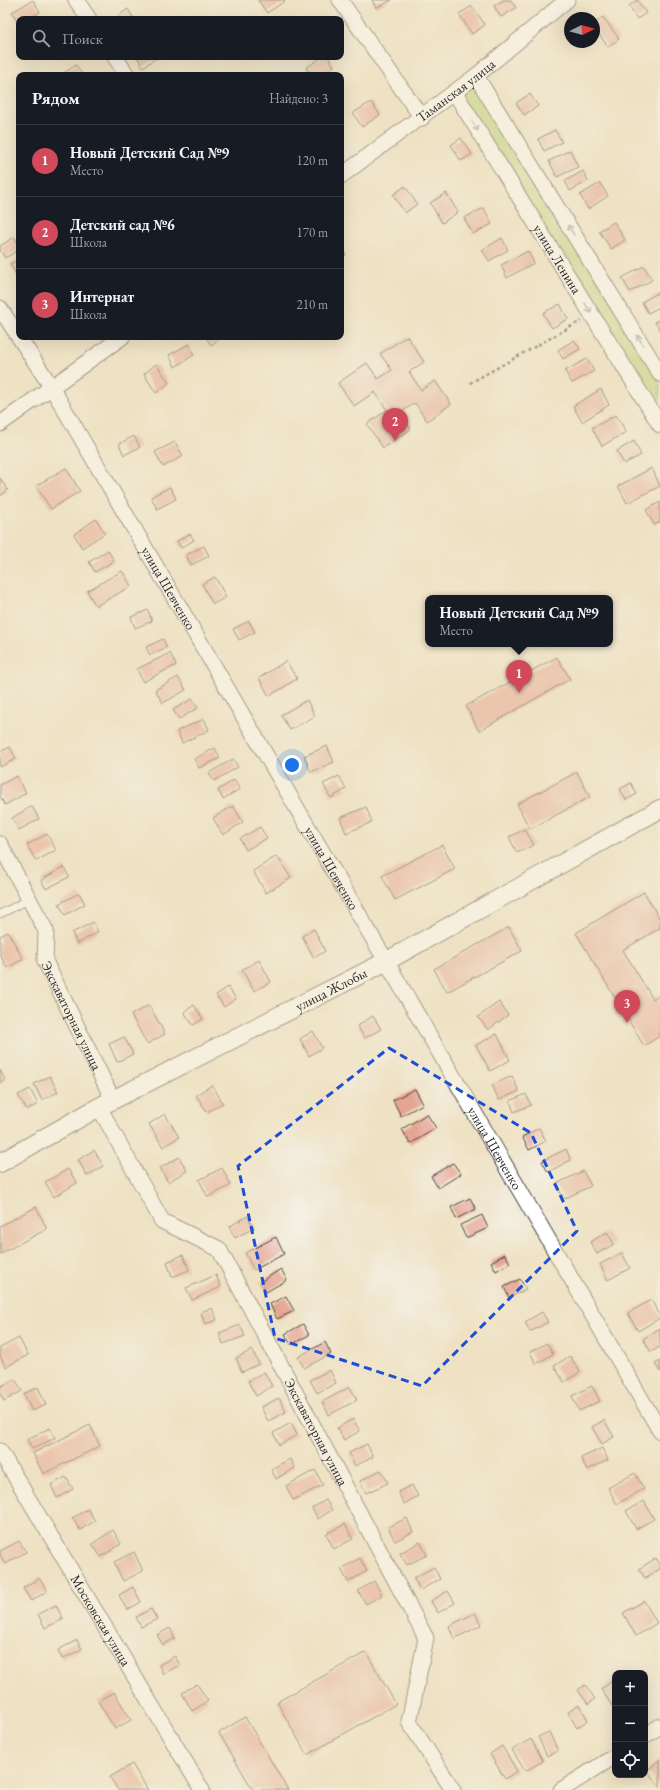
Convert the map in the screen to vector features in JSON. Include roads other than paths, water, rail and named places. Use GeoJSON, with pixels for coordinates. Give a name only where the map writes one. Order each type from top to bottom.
{"type":"FeatureCollection","features":[{"type":"Feature","properties":{"kind":"street"},"geometry":{"type":"LineString","coordinates":[[76,0],[87,16]]}},
{"type":"Feature","properties":{"kind":"street"},"geometry":{"type":"LineString","coordinates":[[340,0],[422,118]]}},
{"type":"Feature","properties":{"kind":"street","name":"Таманская улица"},"geometry":{"type":"LineString","coordinates":[[344,174],[422,118],[476,76],[567,0]]}},
{"type":"Feature","properties":{"kind":"street"},"geometry":{"type":"LineString","coordinates":[[117,60],[125,72]]}},
{"type":"Feature","properties":{"kind":"street","name":"улица Ленина"},"geometry":{"type":"LineString","coordinates":[[476,76],[660,374]]}},
{"type":"Feature","properties":{"kind":"street","name":"улица Ленина"},"geometry":{"type":"LineString","coordinates":[[455,92],[660,425]]}},
{"type":"Feature","properties":{"kind":"street","name":"улица Шевченко"},"geometry":{"type":"LineString","coordinates":[[0,308],[16,333]]}},
{"type":"Feature","properties":{"kind":"street","name":"улица Шевченко"},"geometry":{"type":"LineString","coordinates":[[21,340],[52,388],[385,962],[660,1431]]}},
{"type":"Feature","properties":{"kind":"street"},"geometry":{"type":"LineString","coordinates":[[0,424],[118,340]]}},
{"type":"Feature","properties":{"kind":"street","name":"улица Жлобы"},"geometry":{"type":"LineString","coordinates":[[0,1163],[106,1103],[385,962],[660,809]]}},
{"type":"Feature","properties":{"kind":"street","name":"Экскаваторная улица"},"geometry":{"type":"LineString","coordinates":[[0,844],[46,931],[45,961],[106,1103],[162,1221],[219,1249],[426,1638],[409,1722],[454,1790]]}},
{"type":"Feature","properties":{"kind":"street","name":"Московская улица"},"geometry":{"type":"LineString","coordinates":[[0,1451],[202,1790]]}},
{"type":"Feature","properties":{"kind":"street"},"geometry":{"type":"LineString","coordinates":[[648,1734],[660,1726]]}},
{"type":"Feature","properties":{"kind":"street"},"geometry":{"type":"LineString","coordinates":[[561,1790],[612,1758]]}},
{"type":"Feature","properties":{"kind":"lane"},"geometry":{"type":"LineString","coordinates":[[0,914],[30,899]]}},
{"type":"Feature","properties":{"kind":"place","name":"Детский сад №6"},"geometry":{"type":"Point","coordinates":[395,441]}},
{"type":"Feature","properties":{"kind":"place","name":"Новый Детский Сад №9"},"geometry":{"type":"Point","coordinates":[519,693]}},
{"type":"Feature","properties":{"kind":"place","name":"Интернат"},"geometry":{"type":"Point","coordinates":[627,1023]}}]}
